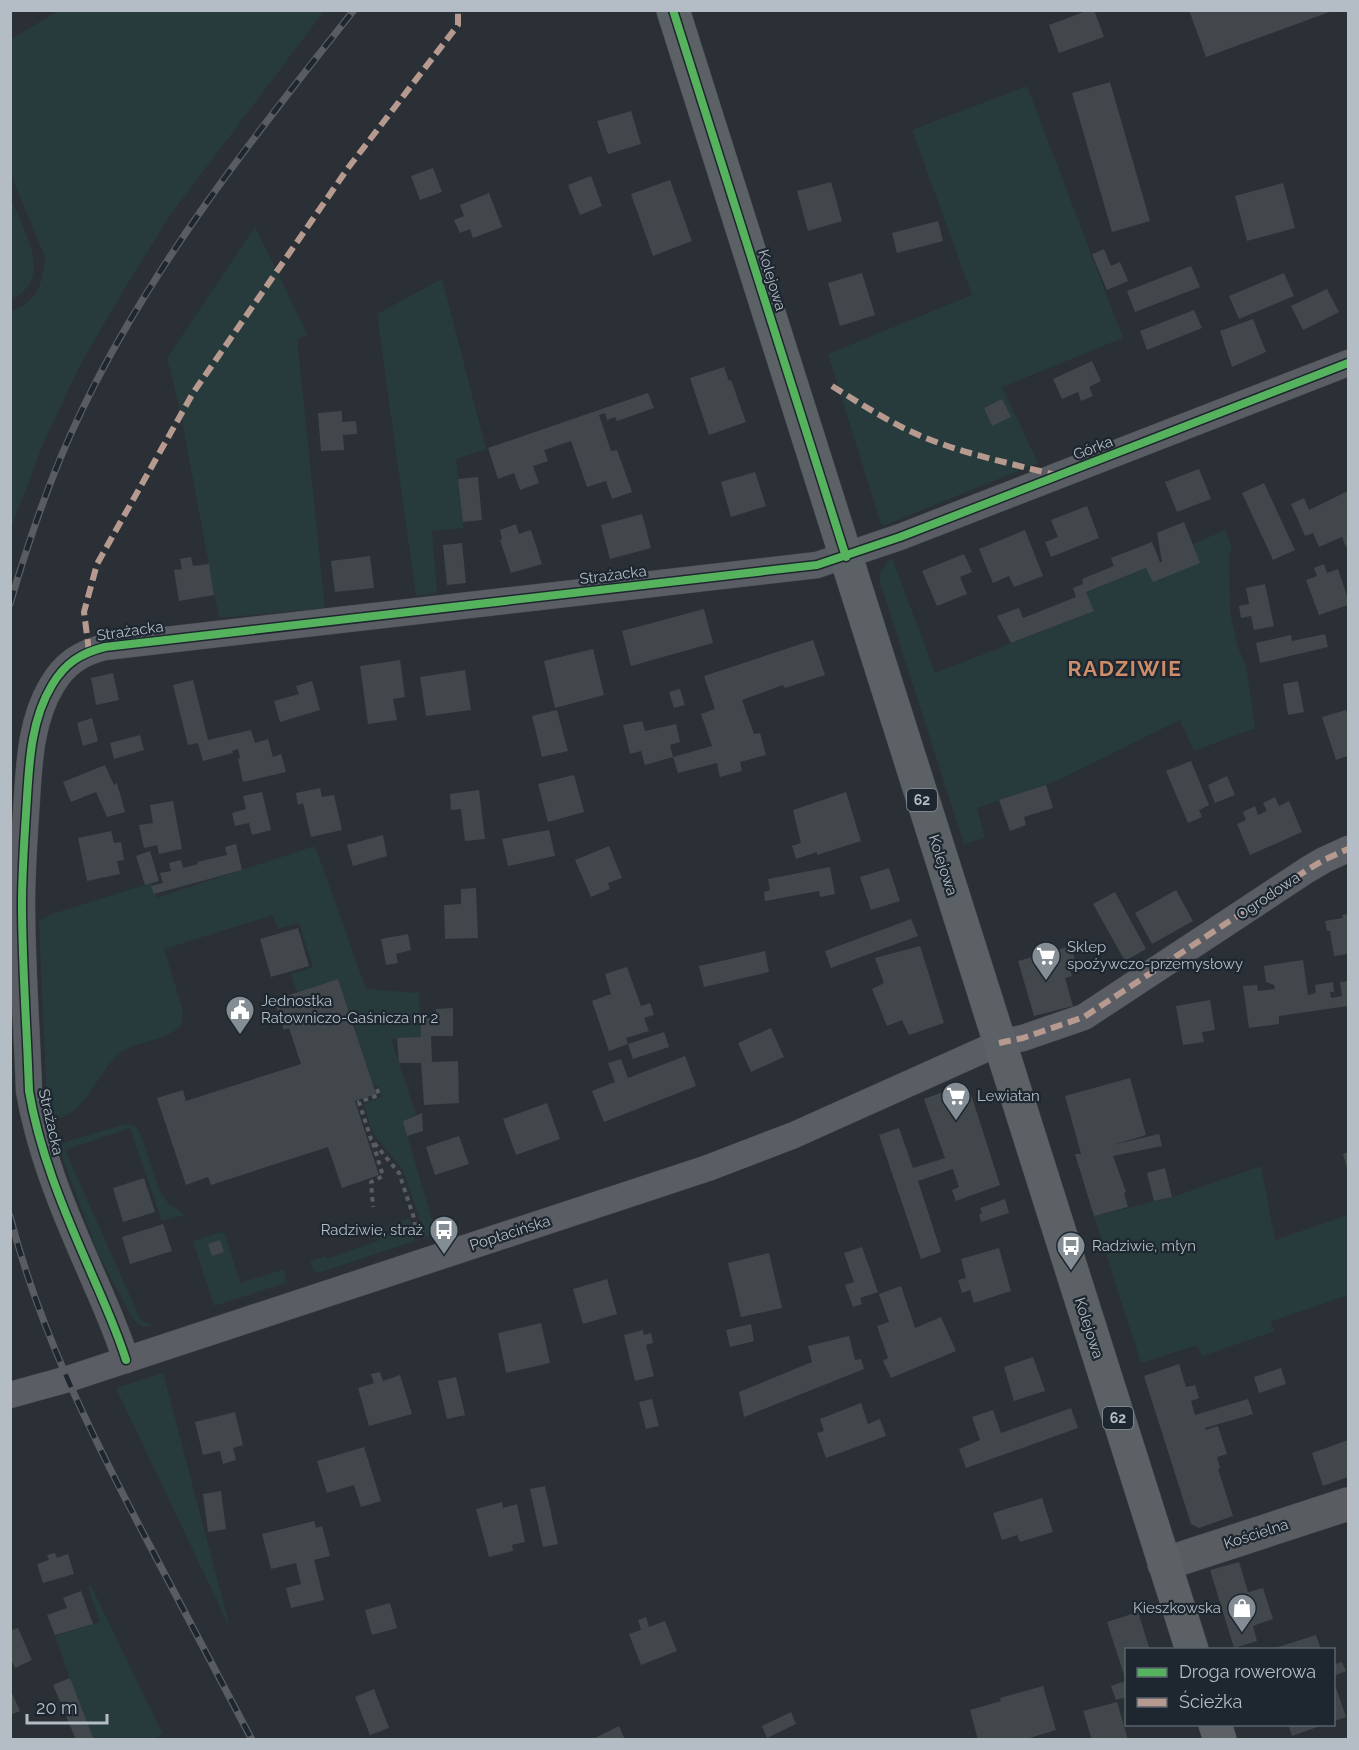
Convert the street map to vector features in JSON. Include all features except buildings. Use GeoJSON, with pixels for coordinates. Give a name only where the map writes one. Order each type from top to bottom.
{"type":"FeatureCollection","features":[{"type":"Feature","properties":{"kind":"main road","name":"Kolejowa"},"geometry":{"type":"LineString","coordinates":[[673,10],[1191,1648]]}},
{"type":"Feature","properties":{"kind":"main road","name":"Kościelna"},"geometry":{"type":"LineString","coordinates":[[1164,1564],[1348,1504]]}},
{"type":"Feature","properties":{"kind":"street","name":"Górka"},"geometry":{"type":"LineString","coordinates":[[846,557],[1348,363]]}},
{"type":"Feature","properties":{"kind":"street","name":"Strażacka"},"geometry":{"type":"LineString","coordinates":[[126,1360],[114,1323],[86,1262],[46,1162],[29,1091],[22,902],[30,758],[34,733],[43,704],[61,672],[78,656],[105,647],[818,565],[846,557]]}},
{"type":"Feature","properties":{"kind":"street","name":"Ogrodowa"},"geometry":{"type":"LineString","coordinates":[[999,1043],[1023,1038],[1084,1017],[1307,870],[1348,849]]}},
{"type":"Feature","properties":{"kind":"street","name":"Popłacińska"},"geometry":{"type":"LineString","coordinates":[[10,1395],[68,1379],[708,1168],[794,1135],[999,1043]]}},
{"type":"Feature","properties":{"kind":"path"},"geometry":{"type":"LineString","coordinates":[[373,1207],[371,1182],[383,1176],[359,1102],[379,1095],[377,1089]]}},
{"type":"Feature","properties":{"kind":"path"},"geometry":{"type":"LineString","coordinates":[[372,1139],[399,1173],[414,1218],[415,1231]]}},
{"type":"Feature","properties":{"kind":"shaded area"},"geometry":{"type":"Polygon","coordinates":[[[60,10],[324,11],[171,214],[125,288],[80,365],[43,444],[11,528],[11,311],[27,303],[37,291],[45,257],[11,175],[11,39],[60,10]]]}},
{"type":"Feature","properties":{"kind":"shaded area"},"geometry":{"type":"Polygon","coordinates":[[[1027,86],[1123,338],[1002,387],[1038,463],[885,525],[881,524],[828,354],[972,295],[912,130],[1027,86]]]}},
{"type":"Feature","properties":{"kind":"shaded area"},"geometry":{"type":"Polygon","coordinates":[[[11,200],[28,240],[34,268],[31,280],[24,291],[11,299],[11,200]]]}},
{"type":"Feature","properties":{"kind":"shaded area"},"geometry":{"type":"Polygon","coordinates":[[[255,227],[308,335],[297,339],[325,608],[219,618],[180,410],[167,358],[255,227]]]}},
{"type":"Feature","properties":{"kind":"shaded area"},"geometry":{"type":"Polygon","coordinates":[[[442,279],[486,449],[456,459],[464,528],[432,531],[437,593],[416,596],[377,314],[442,279]]]}},
{"type":"Feature","properties":{"kind":"shaded area"},"geometry":{"type":"Polygon","coordinates":[[[1225,530],[1232,549],[1229,554],[1230,612],[1237,645],[1246,666],[1255,728],[1194,751],[1180,720],[1056,781],[977,808],[985,838],[964,844],[880,582],[881,571],[885,566],[892,558],[935,673],[1094,611],[1086,592],[1162,562],[1162,558],[1225,530]]]}},
{"type":"Feature","properties":{"kind":"shaded area"},"geometry":{"type":"Polygon","coordinates":[[[315,846],[366,989],[419,993],[421,1037],[391,1039],[416,1115],[403,1121],[436,1234],[423,1238],[420,1230],[421,1223],[403,1170],[373,1133],[363,1104],[382,1097],[378,1086],[374,1087],[338,979],[297,992],[291,974],[313,967],[299,923],[278,929],[273,915],[164,949],[183,1011],[181,1025],[167,1035],[133,1046],[118,1055],[73,1111],[63,1117],[52,1119],[46,1084],[39,922],[49,915],[151,883],[156,898],[315,846]]]}},
{"type":"Feature","properties":{"kind":"shaded area"},"geometry":{"type":"Polygon","coordinates":[[[126,1124],[135,1126],[140,1133],[160,1192],[168,1203],[185,1215],[162,1221],[130,1128],[65,1150],[141,1321],[153,1325],[144,1327],[131,1316],[98,1253],[61,1153],[62,1145],[68,1141],[126,1124]]]}},
{"type":"Feature","properties":{"kind":"shaded area"},"geometry":{"type":"Polygon","coordinates":[[[1261,1166],[1275,1240],[1348,1215],[1348,1295],[1270,1322],[1275,1331],[1202,1356],[1197,1345],[1141,1363],[1094,1216],[1173,1197],[1261,1166]]]}},
{"type":"Feature","properties":{"kind":"shaded area"},"geometry":{"type":"Polygon","coordinates":[[[410,1218],[414,1241],[318,1273],[313,1269],[310,1261],[326,1256],[327,1259],[380,1240],[379,1236],[390,1233],[387,1226],[410,1218]]]}},
{"type":"Feature","properties":{"kind":"shaded area"},"geometry":{"type":"Polygon","coordinates":[[[222,1232],[225,1234],[240,1283],[282,1270],[285,1272],[285,1283],[214,1306],[193,1241],[222,1232]]]}},
{"type":"Feature","properties":{"kind":"shaded area"},"geometry":{"type":"Polygon","coordinates":[[[163,1373],[230,1628],[116,1388],[163,1373]]]}},
{"type":"Feature","properties":{"kind":"shaded area"},"geometry":{"type":"Polygon","coordinates":[[[91,1586],[162,1733],[156,1739],[92,1739],[55,1636],[100,1622],[88,1587],[91,1586]]]}},
{"type":"Feature","properties":{"kind":"railway"},"geometry":{"type":"LineString","coordinates":[[10,604],[41,507],[70,435],[139,305],[206,204],[354,10]]}},
{"type":"Feature","properties":{"kind":"railway"},"geometry":{"type":"LineString","coordinates":[[10,1216],[37,1302],[70,1385],[129,1506],[252,1740]]}},
{"type":"Feature","properties":{"kind":"marked path"},"geometry":{"type":"LineString","coordinates":[[89,651],[84,612],[97,564],[193,393],[348,168],[458,25],[458,10]]}},
{"type":"Feature","properties":{"kind":"marked path"},"geometry":{"type":"LineString","coordinates":[[832,386],[887,419],[921,436],[970,453],[1055,475]]}},
{"type":"Feature","properties":{"kind":"marked path"},"geometry":{"type":"LineString","coordinates":[[999,1043],[1023,1038],[1084,1017],[1307,870],[1348,849]]}},
{"type":"Feature","properties":{"kind":"cycle path"},"geometry":{"type":"LineString","coordinates":[[673,10],[846,557]]}},
{"type":"Feature","properties":{"kind":"cycle path"},"geometry":{"type":"LineString","coordinates":[[126,1360],[52,1177],[33,1113],[29,1091],[22,904],[29,764],[34,731],[44,700],[57,677],[74,660],[88,652],[105,647],[817,565],[900,537],[1348,363]]}},
{"type":"Feature","properties":{"kind":"place","name":"Sklep spożywczo-przemysłowy"},"geometry":{"type":"Point","coordinates":[1046,982]}},
{"type":"Feature","properties":{"kind":"place","name":"Jednostka Ratowniczo-Gaśnicza nr 2"},"geometry":{"type":"Point","coordinates":[240,1036]}},
{"type":"Feature","properties":{"kind":"place","name":"Lewiatan"},"geometry":{"type":"Point","coordinates":[956,1122]}},
{"type":"Feature","properties":{"kind":"place","name":"Radziwie, straż"},"geometry":{"type":"Point","coordinates":[444,1256]}},
{"type":"Feature","properties":{"kind":"place","name":"Radziwie, młyn"},"geometry":{"type":"Point","coordinates":[1071,1272]}},
{"type":"Feature","properties":{"kind":"place","name":"Kieszkowska"},"geometry":{"type":"Point","coordinates":[1242,1634]}},
{"type":"Feature","properties":{"kind":"district","name":"RADZIWIE"},"geometry":{"type":"Point","coordinates":[1125,669]}}]}
